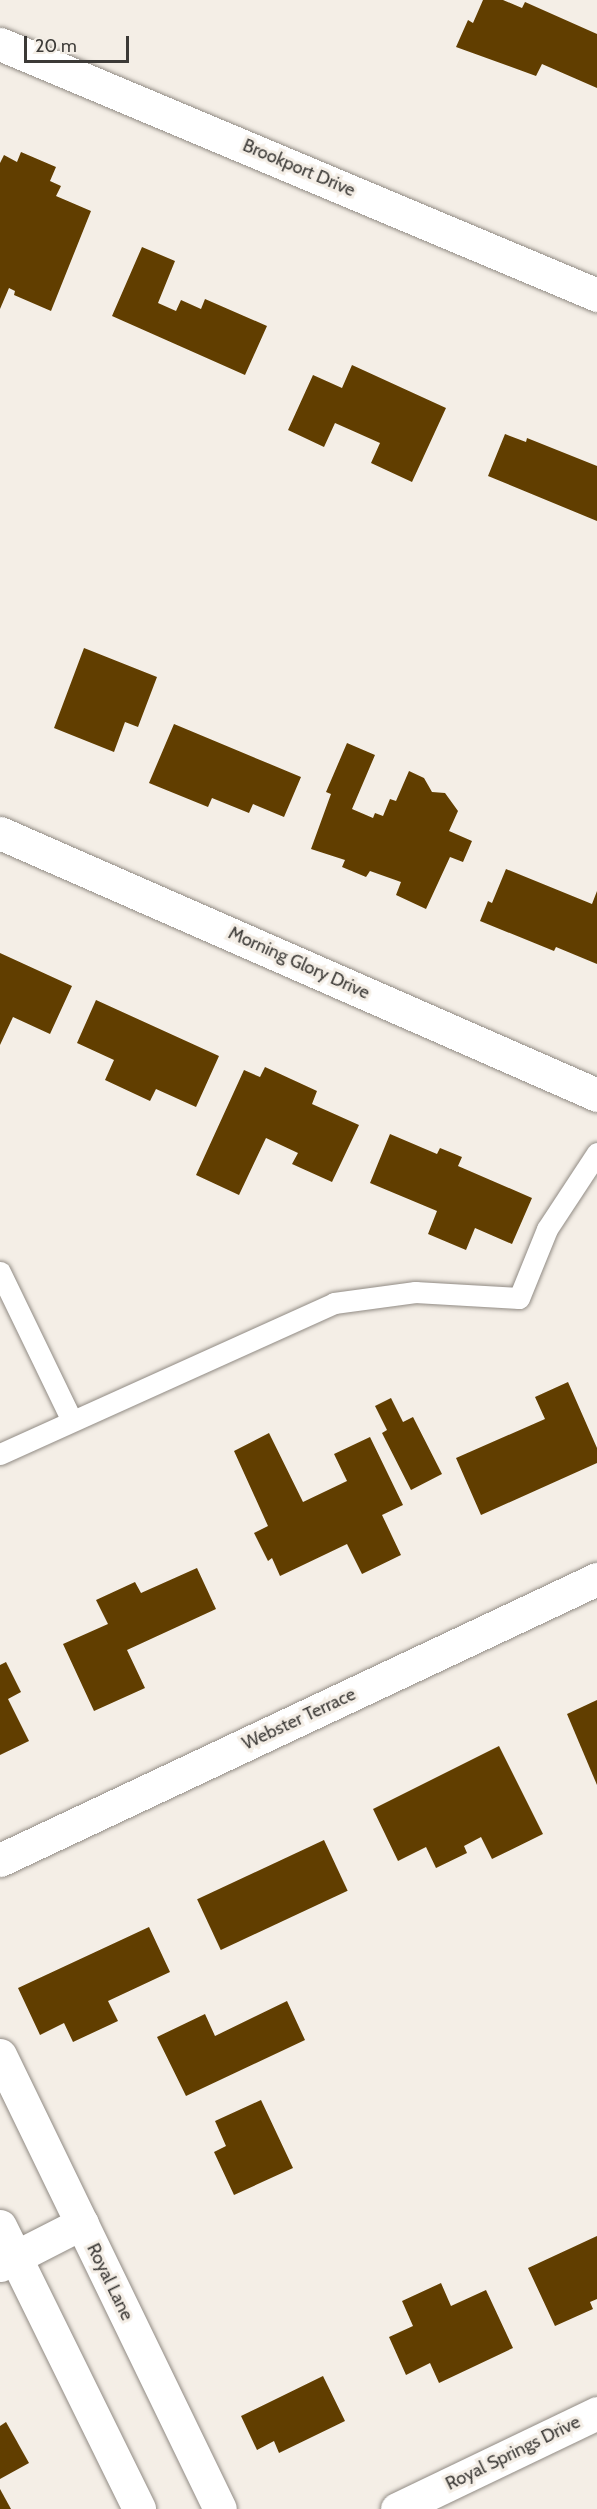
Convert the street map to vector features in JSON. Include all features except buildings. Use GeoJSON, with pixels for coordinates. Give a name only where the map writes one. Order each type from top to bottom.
{"type":"FeatureCollection","features":[{"type":"Feature","properties":{"kind":"street","name":"Brookport Drive"},"geometry":{"type":"LineString","coordinates":[[0,44],[597,295]]}},
{"type":"Feature","properties":{"kind":"street","name":"Morning Glory Drive"},"geometry":{"type":"LineString","coordinates":[[0,833],[597,1095]]}},
{"type":"Feature","properties":{"kind":"street","name":"Webster Terrace"},"geometry":{"type":"LineString","coordinates":[[0,1860],[597,1579]]}},
{"type":"Feature","properties":{"kind":"street","name":"Royal Lane"},"geometry":{"type":"LineString","coordinates":[[0,2055],[220,2509]]}},
{"type":"Feature","properties":{"kind":"street"},"geometry":{"type":"LineString","coordinates":[[7,2261],[82,2223]]}},
{"type":"Feature","properties":{"kind":"street"},"geometry":{"type":"LineString","coordinates":[[0,2226],[7,2261],[139,2509]]}},
{"type":"Feature","properties":{"kind":"street","name":"Royal Springs Drive"},"geometry":{"type":"LineString","coordinates":[[396,2509],[597,2413]]}},
{"type":"Feature","properties":{"kind":"lane"},"geometry":{"type":"LineString","coordinates":[[0,1454],[334,1303],[415,1292],[519,1298],[547,1228],[597,1153]]}},
{"type":"Feature","properties":{"kind":"lane"},"geometry":{"type":"LineString","coordinates":[[0,1272],[72,1421]]}}]}
